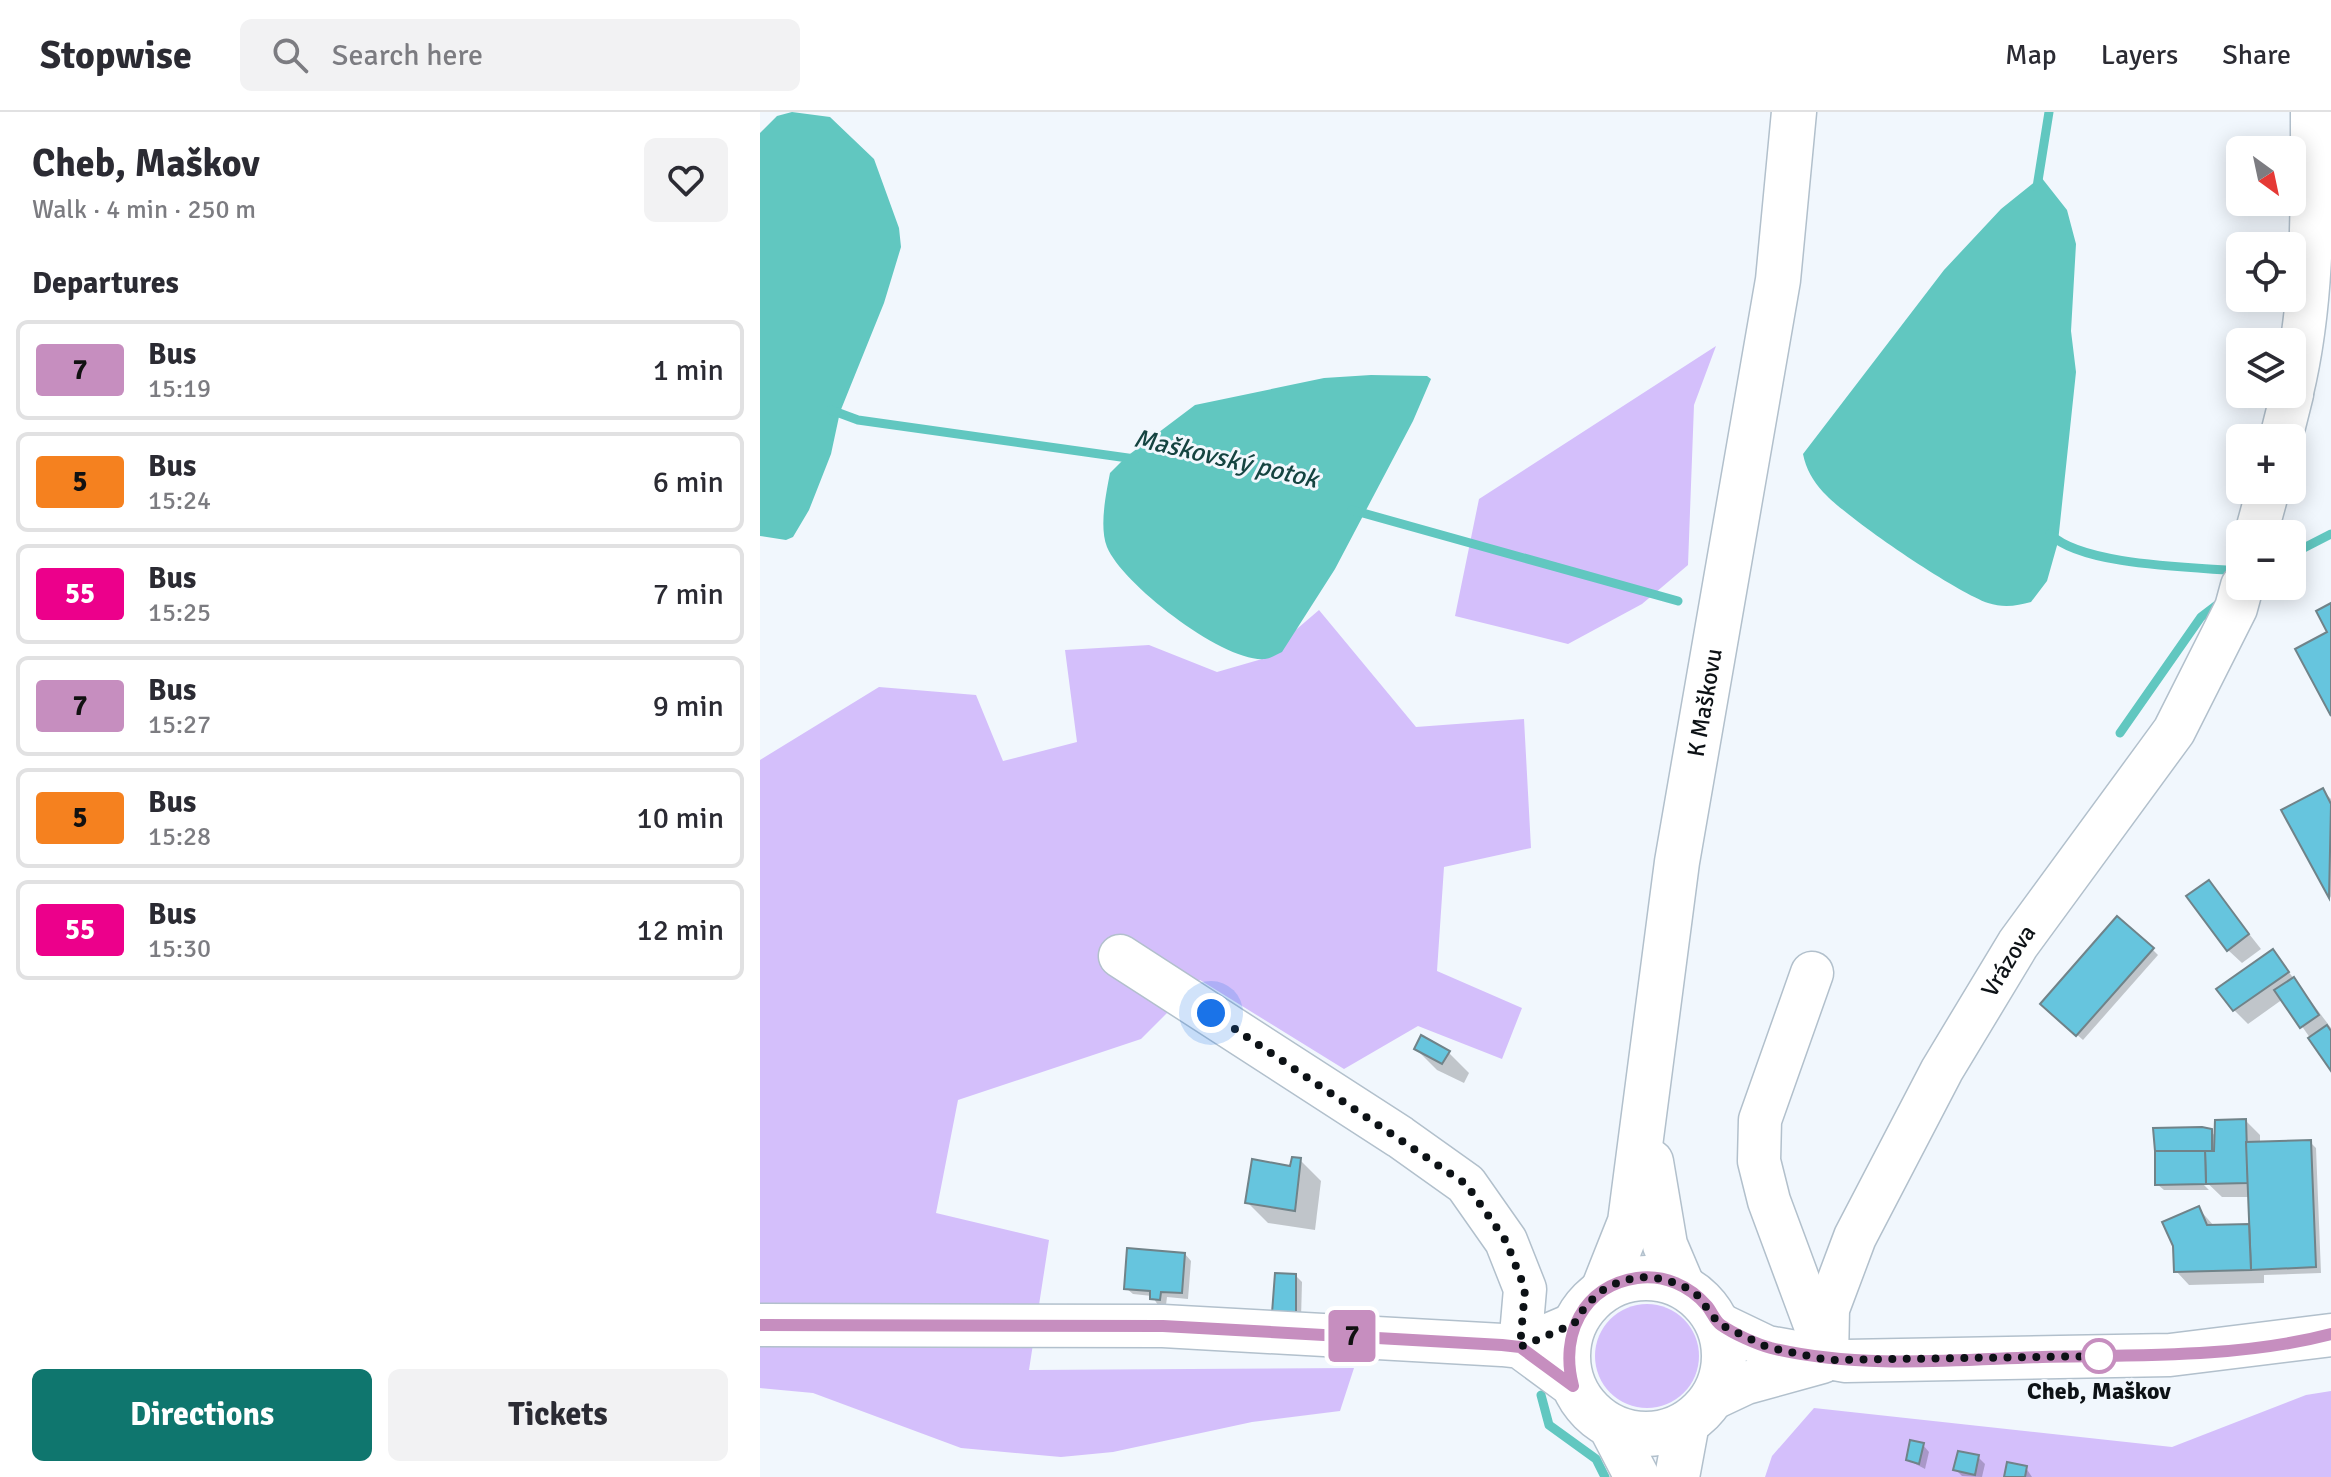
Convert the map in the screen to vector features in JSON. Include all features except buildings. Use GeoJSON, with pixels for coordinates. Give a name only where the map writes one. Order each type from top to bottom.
{"type":"FeatureCollection","features":[{"type":"Feature","properties":{"kind":"main road","name":"K Maškovu"},"geometry":{"type":"LineString","coordinates":[[1603,1290],[1630,1222],[1677,862],[1778,280],[1794,112]]}},
{"type":"Feature","properties":{"kind":"main road"},"geometry":{"type":"LineString","coordinates":[[1645,1124],[1665,1245],[1682,1285]]}},
{"type":"Feature","properties":{"kind":"main road"},"geometry":{"type":"LineString","coordinates":[[1677,1477],[1700,1411],[1723,1375],[1725,1350],[1719,1324],[1697,1295],[1682,1285],[1662,1279],[1642,1277],[1621,1281],[1603,1290],[1586,1305],[1574,1324],[1568,1355],[1573,1386],[1595,1416],[1611,1427],[1636,1434],[1663,1433],[1700,1411]]}},
{"type":"Feature","properties":{"kind":"main road"},"geometry":{"type":"LineString","coordinates":[[1611,1427],[1637,1477]]}},
{"type":"Feature","properties":{"kind":"street"},"geometry":{"type":"LineString","coordinates":[[2304,328],[2312,234],[2312,112]]}},
{"type":"Feature","properties":{"kind":"street","name":"Vrázova"},"geometry":{"type":"LineString","coordinates":[[1827,1360],[1828,1309],[1855,1237],[1942,1070],[2018,944],[2174,731],[2238,600]]}},
{"type":"Feature","properties":{"kind":"street"},"geometry":{"type":"LineString","coordinates":[[1120,956],[1387,1128],[1466,1184],[1506,1241],[1525,1289],[1520,1347]]}},
{"type":"Feature","properties":{"kind":"street"},"geometry":{"type":"LineString","coordinates":[[1812,973],[1760,1120],[1759,1161],[1769,1201],[1827,1360]]}},
{"type":"Feature","properties":{"kind":"street"},"geometry":{"type":"LineString","coordinates":[[760,1325],[1163,1326],[1520,1347],[1574,1324]]}},
{"type":"Feature","properties":{"kind":"street"},"geometry":{"type":"LineString","coordinates":[[1719,1324],[1767,1347],[1827,1360],[2170,1355],[2331,1335]]}},
{"type":"Feature","properties":{"kind":"street"},"geometry":{"type":"LineString","coordinates":[[1520,1347],[1573,1386]]}},
{"type":"Feature","properties":{"kind":"street"},"geometry":{"type":"LineString","coordinates":[[1700,1411],[1746,1383],[1827,1360]]}},
{"type":"Feature","properties":{"kind":"shaded area"},"geometry":{"type":"Polygon","coordinates":[[[1716,346],[1694,405],[1688,565],[1642,604],[1568,644],[1455,616],[1479,499],[1716,346]]]}},
{"type":"Feature","properties":{"kind":"shaded area"},"geometry":{"type":"Polygon","coordinates":[[[1319,610],[1416,727],[1524,719],[1531,848],[1444,867],[1437,971],[1522,1008],[1502,1059],[1418,1026],[1344,1069],[1200,980],[1141,1039],[958,1100],[936,1213],[1049,1240],[1029,1370],[1354,1368],[1340,1411],[1252,1422],[1113,1452],[1061,1457],[961,1448],[813,1393],[760,1388],[760,760],[879,687],[976,695],[1003,761],[1077,742],[1065,650],[1149,645],[1217,672],[1262,659],[1319,610]]]}},
{"type":"Feature","properties":{"kind":"shaded area"},"geometry":{"type":"Polygon","coordinates":[[[1647,1304],[1667,1308],[1684,1319],[1695,1336],[1699,1356],[1695,1376],[1684,1393],[1667,1404],[1647,1408],[1627,1404],[1610,1393],[1599,1376],[1595,1356],[1599,1336],[1610,1319],[1627,1308],[1647,1304]]]}},
{"type":"Feature","properties":{"kind":"shaded area"},"geometry":{"type":"Polygon","coordinates":[[[2331,1391],[2331,1477],[1765,1477],[1772,1456],[1814,1408],[2172,1447],[2306,1395],[2331,1391]]]}},
{"type":"Feature","properties":{"kind":"water"},"geometry":{"type":"Polygon","coordinates":[[[792,112],[830,117],[874,159],[899,228],[901,247],[884,303],[840,412],[831,454],[809,510],[793,537],[786,540],[760,536],[760,133],[777,116],[792,112]]]}},
{"type":"Feature","properties":{"kind":"water"},"geometry":{"type":"Polygon","coordinates":[[[2041,177],[2067,210],[2076,244],[2071,331],[2076,372],[2058,542],[2047,581],[2031,602],[1999,606],[1951,584],[1855,519],[1819,488],[1803,454],[1944,270],[2001,209],[2041,177]]]}},
{"type":"Feature","properties":{"kind":"water"},"geometry":{"type":"Polygon","coordinates":[[[1427,376],[1431,379],[1413,421],[1335,569],[1282,652],[1265,659],[1247,657],[1225,648],[1176,618],[1132,581],[1116,563],[1107,547],[1104,530],[1110,473],[1126,457],[1195,405],[1324,378],[1427,376]]]}},
{"type":"Feature","properties":{"kind":"waterway"},"geometry":{"type":"LineString","coordinates":[[2037,187],[2049,112]]}},
{"type":"Feature","properties":{"kind":"waterway","name":"Maškovský potok"},"geometry":{"type":"LineString","coordinates":[[831,410],[858,420],[1135,459]]}},
{"type":"Feature","properties":{"kind":"waterway","name":"Maškovský potok"},"geometry":{"type":"LineString","coordinates":[[1352,510],[1678,601]]}},
{"type":"Feature","properties":{"kind":"waterway"},"geometry":{"type":"LineString","coordinates":[[2050,534],[2065,545],[2112,559],[2226,570]]}},
{"type":"Feature","properties":{"kind":"waterway"},"geometry":{"type":"LineString","coordinates":[[2306,547],[2331,534]]}},
{"type":"Feature","properties":{"kind":"waterway"},"geometry":{"type":"LineString","coordinates":[[2120,733],[2201,617],[2222,601]]}},
{"type":"Feature","properties":{"kind":"waterway"},"geometry":{"type":"LineString","coordinates":[[1541,1395],[1549,1425],[1596,1459],[1605,1477]]}},
{"type":"Feature","properties":{"kind":"bus line","name":"7"},"geometry":{"type":"LineString","coordinates":[[760,1325],[1163,1326],[1502,1345],[1520,1347],[1573,1386],[1568,1366],[1568,1344],[1574,1324],[1586,1305],[1603,1290],[1621,1281],[1642,1277],[1682,1285],[1697,1295],[1719,1324],[1767,1347],[1827,1360],[2170,1355],[2310,1340],[2331,1334]]}},
{"type":"Feature","properties":{"kind":"place","name":"Cheb, Maškov"},"geometry":{"type":"Point","coordinates":[2099,1356]}},
{"type":"Feature","properties":{"kind":"route"},"geometry":{"type":"LineString","coordinates":[[1211,1013],[1466,1184],[1506,1241],[1525,1289],[1520,1347],[1574,1324],[1586,1305],[1603,1290],[1621,1281],[1642,1277],[1682,1285],[1697,1295],[1719,1324],[1767,1347],[1827,1360],[2108,1356],[2099,1356]]}}]}
